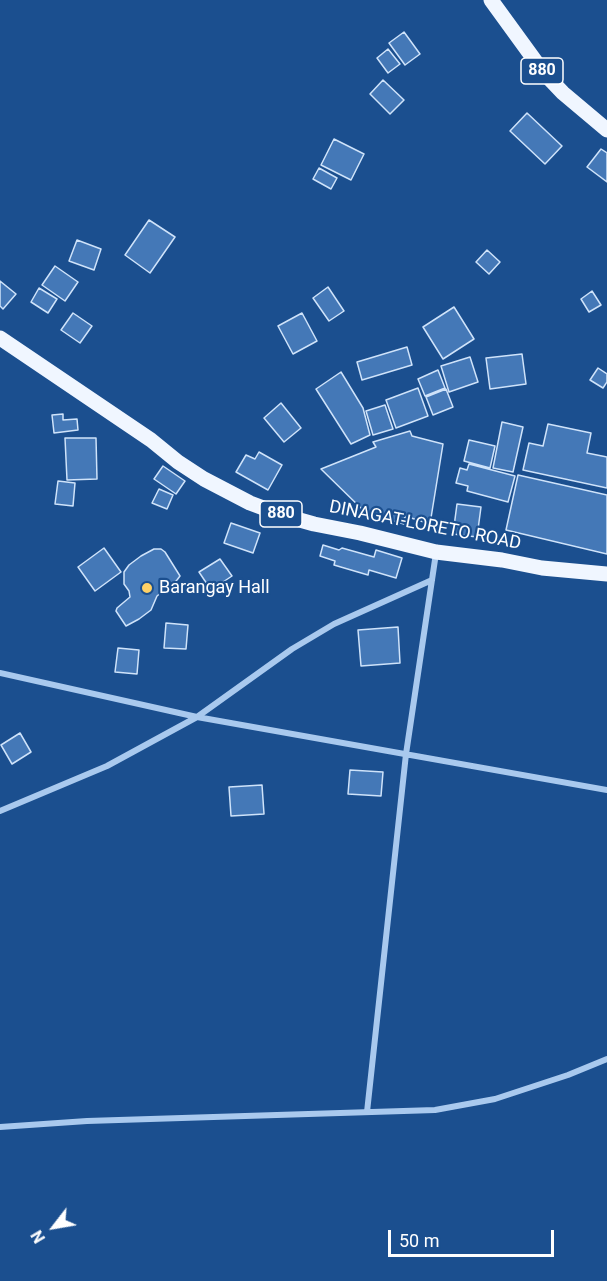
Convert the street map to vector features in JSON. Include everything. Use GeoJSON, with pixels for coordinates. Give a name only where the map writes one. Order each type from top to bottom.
{"type":"FeatureCollection","features":[{"type":"Feature","properties":{"kind":"main road","name":"880"},"geometry":{"type":"LineString","coordinates":[[491,0],[544,73],[563,93],[607,130]]}},
{"type":"Feature","properties":{"kind":"main road","name":"DINAGAT-LORETO ROAD"},"geometry":{"type":"LineString","coordinates":[[0,338],[133,427],[204,479],[250,503],[314,524],[436,552],[502,560],[542,568],[607,574]]}},
{"type":"Feature","properties":{"kind":"street"},"geometry":{"type":"LineString","coordinates":[[367,1112],[406,754],[436,552]]}},
{"type":"Feature","properties":{"kind":"street"},"geometry":{"type":"LineString","coordinates":[[0,811],[107,766],[197,717],[292,649],[334,624],[432,580]]}},
{"type":"Feature","properties":{"kind":"street"},"geometry":{"type":"LineString","coordinates":[[0,673],[197,717],[607,790]]}},
{"type":"Feature","properties":{"kind":"street"},"geometry":{"type":"LineString","coordinates":[[0,1127],[87,1121],[435,1110],[495,1099],[568,1075],[607,1057]]}},
{"type":"Feature","properties":{"kind":"building"},"geometry":{"type":"Polygon","coordinates":[[[404,32],[420,54],[405,65],[389,43],[404,32]]]}},
{"type":"Feature","properties":{"kind":"building"},"geometry":{"type":"Polygon","coordinates":[[[388,49],[400,64],[388,73],[377,58],[388,49]]]}},
{"type":"Feature","properties":{"kind":"building"},"geometry":{"type":"Polygon","coordinates":[[[383,80],[404,100],[390,114],[370,94],[383,80]]]}},
{"type":"Feature","properties":{"kind":"building"},"geometry":{"type":"Polygon","coordinates":[[[527,113],[562,146],[545,164],[510,131],[527,113]]]}},
{"type":"Feature","properties":{"kind":"building"},"geometry":{"type":"Polygon","coordinates":[[[334,139],[364,154],[351,180],[321,165],[334,139]]]}},
{"type":"Feature","properties":{"kind":"building"},"geometry":{"type":"Polygon","coordinates":[[[601,149],[607,153],[607,182],[587,167],[601,149]]]}},
{"type":"Feature","properties":{"kind":"building"},"geometry":{"type":"Polygon","coordinates":[[[319,168],[337,178],[331,189],[313,179],[319,168]]]}},
{"type":"Feature","properties":{"kind":"building"},"geometry":{"type":"Polygon","coordinates":[[[149,220],[175,237],[150,273],[125,255],[149,220]]]}},
{"type":"Feature","properties":{"kind":"building"},"geometry":{"type":"Polygon","coordinates":[[[77,240],[101,249],[94,270],[69,261],[77,240]]]}},
{"type":"Feature","properties":{"kind":"building"},"geometry":{"type":"Polygon","coordinates":[[[487,250],[500,262],[489,274],[476,262],[487,250]]]}},
{"type":"Feature","properties":{"kind":"building"},"geometry":{"type":"Polygon","coordinates":[[[55,266],[78,282],[65,301],[42,285],[55,266]]]}},
{"type":"Feature","properties":{"kind":"building"},"geometry":{"type":"Polygon","coordinates":[[[0,281],[16,294],[3,309],[0,306],[0,281]]]}},
{"type":"Feature","properties":{"kind":"building"},"geometry":{"type":"Polygon","coordinates":[[[328,287],[344,311],[329,321],[313,298],[328,287]]]}},
{"type":"Feature","properties":{"kind":"building"},"geometry":{"type":"Polygon","coordinates":[[[39,288],[57,299],[48,313],[31,302],[39,288]]]}},
{"type":"Feature","properties":{"kind":"building"},"geometry":{"type":"Polygon","coordinates":[[[592,291],[601,305],[589,312],[581,299],[592,291]]]}},
{"type":"Feature","properties":{"kind":"building"},"geometry":{"type":"Polygon","coordinates":[[[454,307],[474,339],[443,359],[423,327],[454,307]]]}},
{"type":"Feature","properties":{"kind":"building"},"geometry":{"type":"Polygon","coordinates":[[[73,313],[92,326],[80,343],[61,330],[73,313]]]}},
{"type":"Feature","properties":{"kind":"building"},"geometry":{"type":"Polygon","coordinates":[[[302,313],[317,341],[293,354],[278,326],[302,313]]]}},
{"type":"Feature","properties":{"kind":"building"},"geometry":{"type":"Polygon","coordinates":[[[407,347],[412,365],[362,380],[357,362],[407,347]]]}},
{"type":"Feature","properties":{"kind":"building"},"geometry":{"type":"Polygon","coordinates":[[[522,354],[526,384],[490,389],[486,358],[522,354]]]}},
{"type":"Feature","properties":{"kind":"building"},"geometry":{"type":"Polygon","coordinates":[[[470,357],[478,382],[449,392],[441,366],[470,357]]]}},
{"type":"Feature","properties":{"kind":"building"},"geometry":{"type":"Polygon","coordinates":[[[598,368],[607,374],[607,382],[603,388],[590,380],[598,368]]]}},
{"type":"Feature","properties":{"kind":"building"},"geometry":{"type":"Polygon","coordinates":[[[438,370],[445,388],[425,396],[418,379],[438,370]]]}},
{"type":"Feature","properties":{"kind":"building"},"geometry":{"type":"Polygon","coordinates":[[[341,372],[363,408],[370,435],[351,444],[316,389],[341,372]]]}},
{"type":"Feature","properties":{"kind":"building"},"geometry":{"type":"Polygon","coordinates":[[[418,388],[428,416],[396,428],[386,400],[418,388]]]}},
{"type":"Feature","properties":{"kind":"building"},"geometry":{"type":"Polygon","coordinates":[[[446,389],[453,407],[433,415],[426,397],[446,389]]]}},
{"type":"Feature","properties":{"kind":"building"},"geometry":{"type":"Polygon","coordinates":[[[281,403],[301,428],[284,442],[264,418],[281,403]]]}},
{"type":"Feature","properties":{"kind":"building"},"geometry":{"type":"Polygon","coordinates":[[[385,405],[393,429],[373,435],[366,411],[385,405]]]}},
{"type":"Feature","properties":{"kind":"building"},"geometry":{"type":"Polygon","coordinates":[[[63,414],[63,420],[77,419],[78,430],[54,433],[52,415],[63,414]]]}},
{"type":"Feature","properties":{"kind":"building"},"geometry":{"type":"Polygon","coordinates":[[[502,422],[523,427],[513,472],[493,468],[502,422]]]}},
{"type":"Feature","properties":{"kind":"building"},"geometry":{"type":"Polygon","coordinates":[[[548,424],[591,433],[587,453],[607,457],[607,488],[523,470],[529,443],[543,446],[548,424]]]}},
{"type":"Feature","properties":{"kind":"building"},"geometry":{"type":"Polygon","coordinates":[[[410,431],[412,436],[443,444],[430,524],[405,516],[404,524],[367,514],[321,469],[376,447],[373,442],[410,431]]]}},
{"type":"Feature","properties":{"kind":"building"},"geometry":{"type":"Polygon","coordinates":[[[65,438],[96,438],[97,479],[67,480],[65,438]]]}},
{"type":"Feature","properties":{"kind":"building"},"geometry":{"type":"Polygon","coordinates":[[[469,440],[495,446],[490,468],[464,461],[469,440]]]}},
{"type":"Feature","properties":{"kind":"building"},"geometry":{"type":"Polygon","coordinates":[[[259,452],[282,465],[268,490],[236,472],[246,455],[255,459],[259,452]]]}},
{"type":"Feature","properties":{"kind":"building"},"geometry":{"type":"Polygon","coordinates":[[[469,464],[515,476],[508,502],[467,491],[468,486],[456,483],[460,468],[467,470],[469,464]]]}},
{"type":"Feature","properties":{"kind":"building"},"geometry":{"type":"Polygon","coordinates":[[[163,466],[185,481],[176,494],[154,479],[163,466]]]}},
{"type":"Feature","properties":{"kind":"building"},"geometry":{"type":"Polygon","coordinates":[[[518,475],[607,495],[607,554],[506,530],[518,475]]]}},
{"type":"Feature","properties":{"kind":"building"},"geometry":{"type":"Polygon","coordinates":[[[58,481],[75,483],[73,506],[55,504],[58,481]]]}},
{"type":"Feature","properties":{"kind":"building"},"geometry":{"type":"Polygon","coordinates":[[[159,489],[173,495],[167,509],[152,503],[159,489]]]}},
{"type":"Feature","properties":{"kind":"building"},"geometry":{"type":"Polygon","coordinates":[[[457,504],[481,507],[477,537],[453,534],[457,504]]]}},
{"type":"Feature","properties":{"kind":"building"},"geometry":{"type":"Polygon","coordinates":[[[231,523],[260,533],[253,553],[224,543],[231,523]]]}},
{"type":"Feature","properties":{"kind":"building"},"geometry":{"type":"Polygon","coordinates":[[[323,545],[374,557],[376,550],[402,558],[396,578],[369,570],[368,575],[334,565],[335,561],[320,556],[323,545]]]}},
{"type":"Feature","properties":{"kind":"building"},"geometry":{"type":"Polygon","coordinates":[[[104,548],[121,572],[95,591],[78,567],[104,548]]]}},
{"type":"Feature","properties":{"kind":"building","name":"Barangay Hall"},"geometry":{"type":"Polygon","coordinates":[[[154,549],[161,549],[165,552],[180,576],[157,596],[151,610],[126,626],[116,611],[130,597],[124,584],[124,572],[129,565],[154,549]]]}},
{"type":"Feature","properties":{"kind":"building"},"geometry":{"type":"Polygon","coordinates":[[[220,559],[232,576],[211,590],[199,572],[220,559]]]}},
{"type":"Feature","properties":{"kind":"building"},"geometry":{"type":"Polygon","coordinates":[[[166,623],[188,625],[186,649],[164,648],[166,623]]]}},
{"type":"Feature","properties":{"kind":"building"},"geometry":{"type":"Polygon","coordinates":[[[398,627],[400,663],[361,666],[358,630],[398,627]]]}},
{"type":"Feature","properties":{"kind":"building"},"geometry":{"type":"Polygon","coordinates":[[[118,648],[139,650],[137,674],[115,672],[118,648]]]}},
{"type":"Feature","properties":{"kind":"building"},"geometry":{"type":"Polygon","coordinates":[[[20,733],[31,752],[12,764],[1,745],[20,733]]]}},
{"type":"Feature","properties":{"kind":"building"},"geometry":{"type":"Polygon","coordinates":[[[350,770],[383,772],[381,796],[348,794],[350,770]]]}},
{"type":"Feature","properties":{"kind":"building"},"geometry":{"type":"Polygon","coordinates":[[[262,785],[264,814],[231,816],[229,787],[262,785]]]}},
{"type":"Feature","properties":{"kind":"place","name":"Barangay Hall"},"geometry":{"type":"Point","coordinates":[147,588]}}]}
